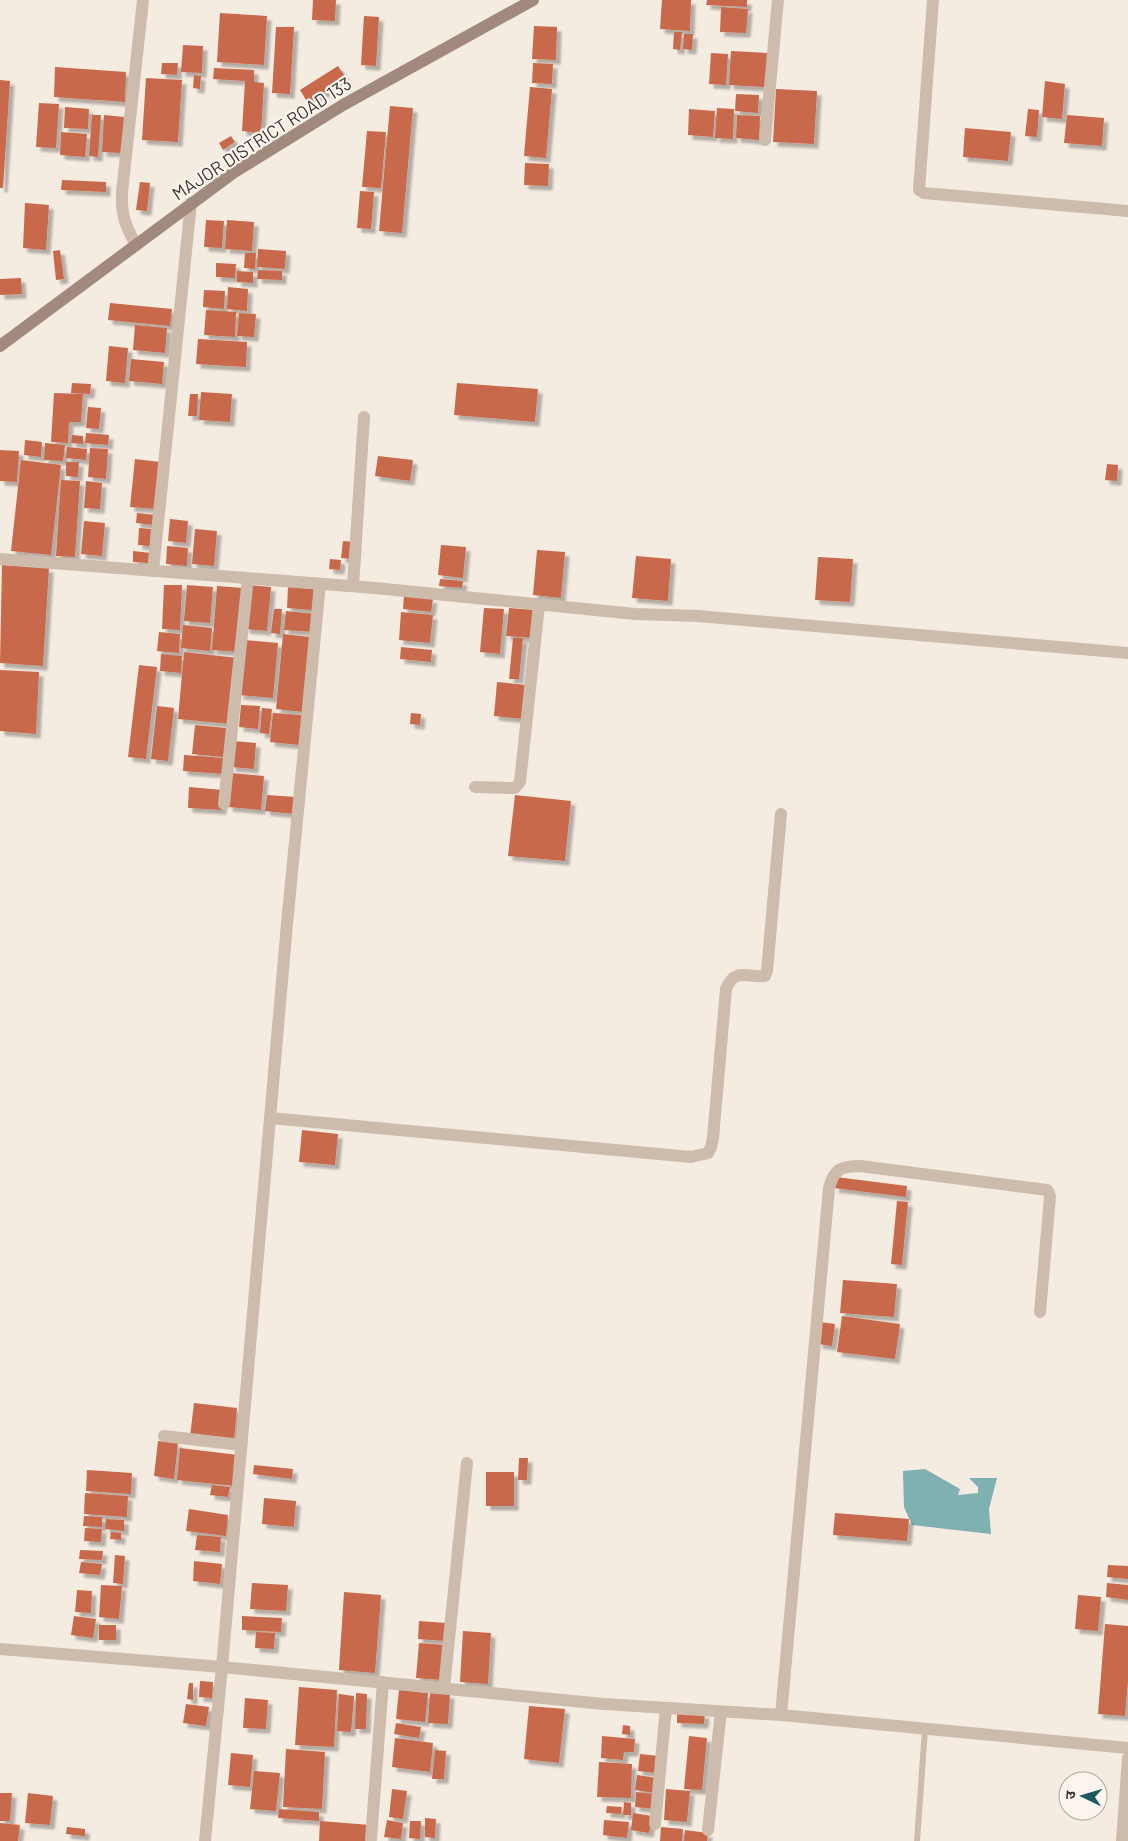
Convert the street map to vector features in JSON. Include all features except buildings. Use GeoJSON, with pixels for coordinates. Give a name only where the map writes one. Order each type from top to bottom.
{"type":"FeatureCollection","features":[{"type":"Feature","properties":{"kind":"main road","name":"MAJOR DISTRICT ROAD 133"},"geometry":{"type":"LineString","coordinates":[[0,346],[191,203],[233,174],[344,106],[533,0]]}},
{"type":"Feature","properties":{"kind":"street"},"geometry":{"type":"LineString","coordinates":[[136,245],[125,225],[121,211],[121,198],[143,0]]}},
{"type":"Feature","properties":{"kind":"street"},"geometry":{"type":"LineString","coordinates":[[764,140],[778,0]]}},
{"type":"Feature","properties":{"kind":"street"},"geometry":{"type":"LineString","coordinates":[[933,0],[919,190],[924,193],[1128,211]]}},
{"type":"Feature","properties":{"kind":"street"},"geometry":{"type":"LineString","coordinates":[[153,571],[191,203]]}},
{"type":"Feature","properties":{"kind":"street"},"geometry":{"type":"LineString","coordinates":[[353,586],[364,417]]}},
{"type":"Feature","properties":{"kind":"street"},"geometry":{"type":"LineString","coordinates":[[0,559],[353,586],[635,614],[698,616],[1128,653]]}},
{"type":"Feature","properties":{"kind":"street"},"geometry":{"type":"LineString","coordinates":[[224,804],[248,578]]}},
{"type":"Feature","properties":{"kind":"street"},"geometry":{"type":"LineString","coordinates":[[205,1841],[320,584]]}},
{"type":"Feature","properties":{"kind":"street"},"geometry":{"type":"LineString","coordinates":[[475,787],[515,788],[520,782],[539,604]]}},
{"type":"Feature","properties":{"kind":"street"},"geometry":{"type":"LineString","coordinates":[[270,1118],[691,1157],[708,1153],[712,1147],[713,1138],[726,989],[729,982],[735,976],[742,974],[765,976],[767,972],[781,814]]}},
{"type":"Feature","properties":{"kind":"street"},"geometry":{"type":"LineString","coordinates":[[781,1715],[828,1198],[832,1176],[839,1169],[848,1166],[860,1166],[1046,1190],[1050,1193],[1050,1197],[1040,1312]]}},
{"type":"Feature","properties":{"kind":"street"},"geometry":{"type":"LineString","coordinates":[[164,1436],[241,1445]]}},
{"type":"Feature","properties":{"kind":"street"},"geometry":{"type":"LineString","coordinates":[[444,1688],[466,1463]]}},
{"type":"Feature","properties":{"kind":"street"},"geometry":{"type":"LineString","coordinates":[[0,1649],[222,1667],[604,1704],[781,1715],[1128,1748]]}},
{"type":"Feature","properties":{"kind":"street"},"geometry":{"type":"LineString","coordinates":[[372,1839],[383,1682]]}},
{"type":"Feature","properties":{"kind":"street"},"geometry":{"type":"LineString","coordinates":[[655,1824],[666,1708]]}},
{"type":"Feature","properties":{"kind":"street"},"geometry":{"type":"LineString","coordinates":[[708,1830],[721,1712]]}},
{"type":"Feature","properties":{"kind":"street"},"geometry":{"type":"LineString","coordinates":[[1122,1841],[1128,1758]]}},
{"type":"Feature","properties":{"kind":"lane"},"geometry":{"type":"LineString","coordinates":[[917,1841],[925,1730]]}},
{"type":"Feature","properties":{"kind":"water"},"geometry":{"type":"Polygon","coordinates":[[[925,1469],[960,1489],[958,1495],[978,1493],[978,1487],[969,1478],[997,1478],[989,1509],[991,1534],[912,1525],[904,1507],[903,1471],[925,1469]]]}}]}
